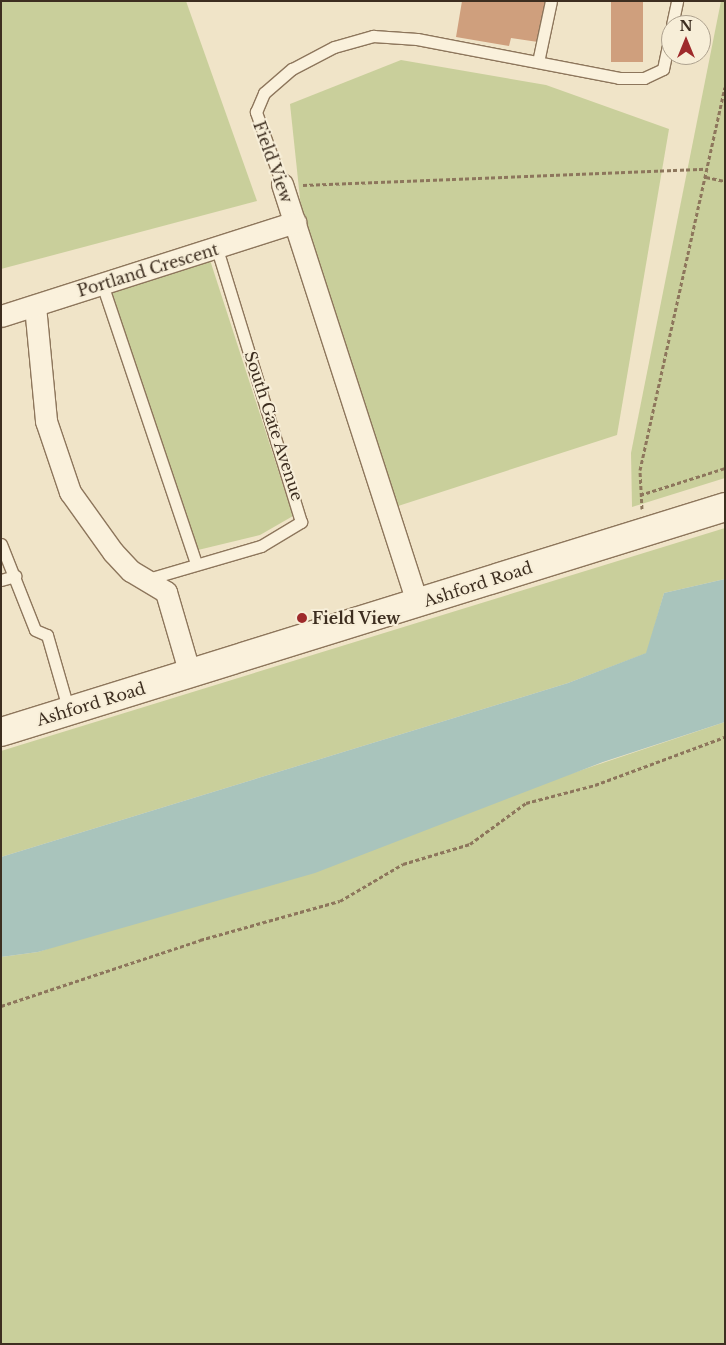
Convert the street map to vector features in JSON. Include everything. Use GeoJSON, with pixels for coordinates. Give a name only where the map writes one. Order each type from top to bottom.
{"type":"FeatureCollection","features":[{"type":"Feature","properties":{"kind":"main road","name":"Ashford Road"},"geometry":{"type":"LineString","coordinates":[[1,732],[725,507]]}},
{"type":"Feature","properties":{"kind":"street","name":"Field View"},"geometry":{"type":"LineString","coordinates":[[282,184],[417,603]]}},
{"type":"Feature","properties":{"kind":"street","name":"Portland Crescent"},"geometry":{"type":"LineString","coordinates":[[1,316],[217,249],[295,222]]}},
{"type":"Feature","properties":{"kind":"street"},"geometry":{"type":"LineString","coordinates":[[35,306],[46,421],[70,492],[113,552],[131,570],[166,592],[190,674]]}},
{"type":"Feature","properties":{"kind":"lane"},"geometry":{"type":"LineString","coordinates":[[538,62],[550,1]]}},
{"type":"Feature","properties":{"kind":"lane"},"geometry":{"type":"LineString","coordinates":[[674,15],[677,1]]}},
{"type":"Feature","properties":{"kind":"lane","name":"Field View"},"geometry":{"type":"LineString","coordinates":[[282,184],[256,112],[264,93],[292,69],[334,47],[373,36],[417,39],[619,78],[644,78],[663,69],[664,65]]}},
{"type":"Feature","properties":{"kind":"lane","name":"South Gate Avenue"},"geometry":{"type":"LineString","coordinates":[[148,579],[260,546],[301,522],[217,249]]}},
{"type":"Feature","properties":{"kind":"lane"},"geometry":{"type":"LineString","coordinates":[[102,284],[196,564]]}},
{"type":"Feature","properties":{"kind":"lane"},"geometry":{"type":"LineString","coordinates":[[1,544],[15,576],[34,630],[47,635],[70,711]]}},
{"type":"Feature","properties":{"kind":"lane"},"geometry":{"type":"LineString","coordinates":[[1,580],[15,576]]}},
{"type":"Feature","properties":{"kind":"path"},"geometry":{"type":"LineString","coordinates":[[647,531],[640,495],[640,470],[725,87]]}},
{"type":"Feature","properties":{"kind":"path"},"geometry":{"type":"LineString","coordinates":[[282,184],[706,169]]}},
{"type":"Feature","properties":{"kind":"path"},"geometry":{"type":"LineString","coordinates":[[706,177],[725,181]]}},
{"type":"Feature","properties":{"kind":"path"},"geometry":{"type":"LineString","coordinates":[[640,495],[725,468]]}},
{"type":"Feature","properties":{"kind":"path"},"geometry":{"type":"LineString","coordinates":[[1,1006],[200,940],[340,901],[404,864],[470,844],[526,803],[595,785],[725,737]]}},
{"type":"Feature","properties":{"kind":"green space"},"geometry":{"type":"Polygon","coordinates":[[[1,1],[186,1],[257,201],[1,269],[1,1]]]}},
{"type":"Feature","properties":{"kind":"green space"},"geometry":{"type":"Polygon","coordinates":[[[721,1],[725,1],[725,478],[632,507],[631,453],[708,65],[711,65],[711,51],[721,1]]]}},
{"type":"Feature","properties":{"kind":"green space"},"geometry":{"type":"Polygon","coordinates":[[[401,60],[546,85],[669,129],[617,435],[395,507],[301,208],[290,104],[401,60]]]}},
{"type":"Feature","properties":{"kind":"green space"},"geometry":{"type":"Polygon","coordinates":[[[210,260],[293,516],[260,535],[198,550],[111,290],[210,260]]]}},
{"type":"Feature","properties":{"kind":"green space"},"geometry":{"type":"Polygon","coordinates":[[[725,528],[725,579],[664,593],[647,653],[568,683],[1,857],[1,751],[725,528]]]}},
{"type":"Feature","properties":{"kind":"green space"},"geometry":{"type":"Polygon","coordinates":[[[725,722],[725,1344],[1,1344],[1,957],[38,952],[725,722]]]}},
{"type":"Feature","properties":{"kind":"water"},"geometry":{"type":"Polygon","coordinates":[[[725,579],[725,722],[603,762],[315,873],[38,952],[1,957],[1,857],[568,683],[646,653],[664,593],[725,579]]]}},
{"type":"Feature","properties":{"kind":"building"},"geometry":{"type":"Polygon","coordinates":[[[462,1],[546,1],[538,42],[511,38],[509,46],[456,37],[462,1]]]}},
{"type":"Feature","properties":{"kind":"building"},"geometry":{"type":"Polygon","coordinates":[[[611,1],[643,1],[643,62],[611,62],[611,1]]]}},
{"type":"Feature","properties":{"kind":"place","name":"Field View"},"geometry":{"type":"Point","coordinates":[302,618]}}]}
